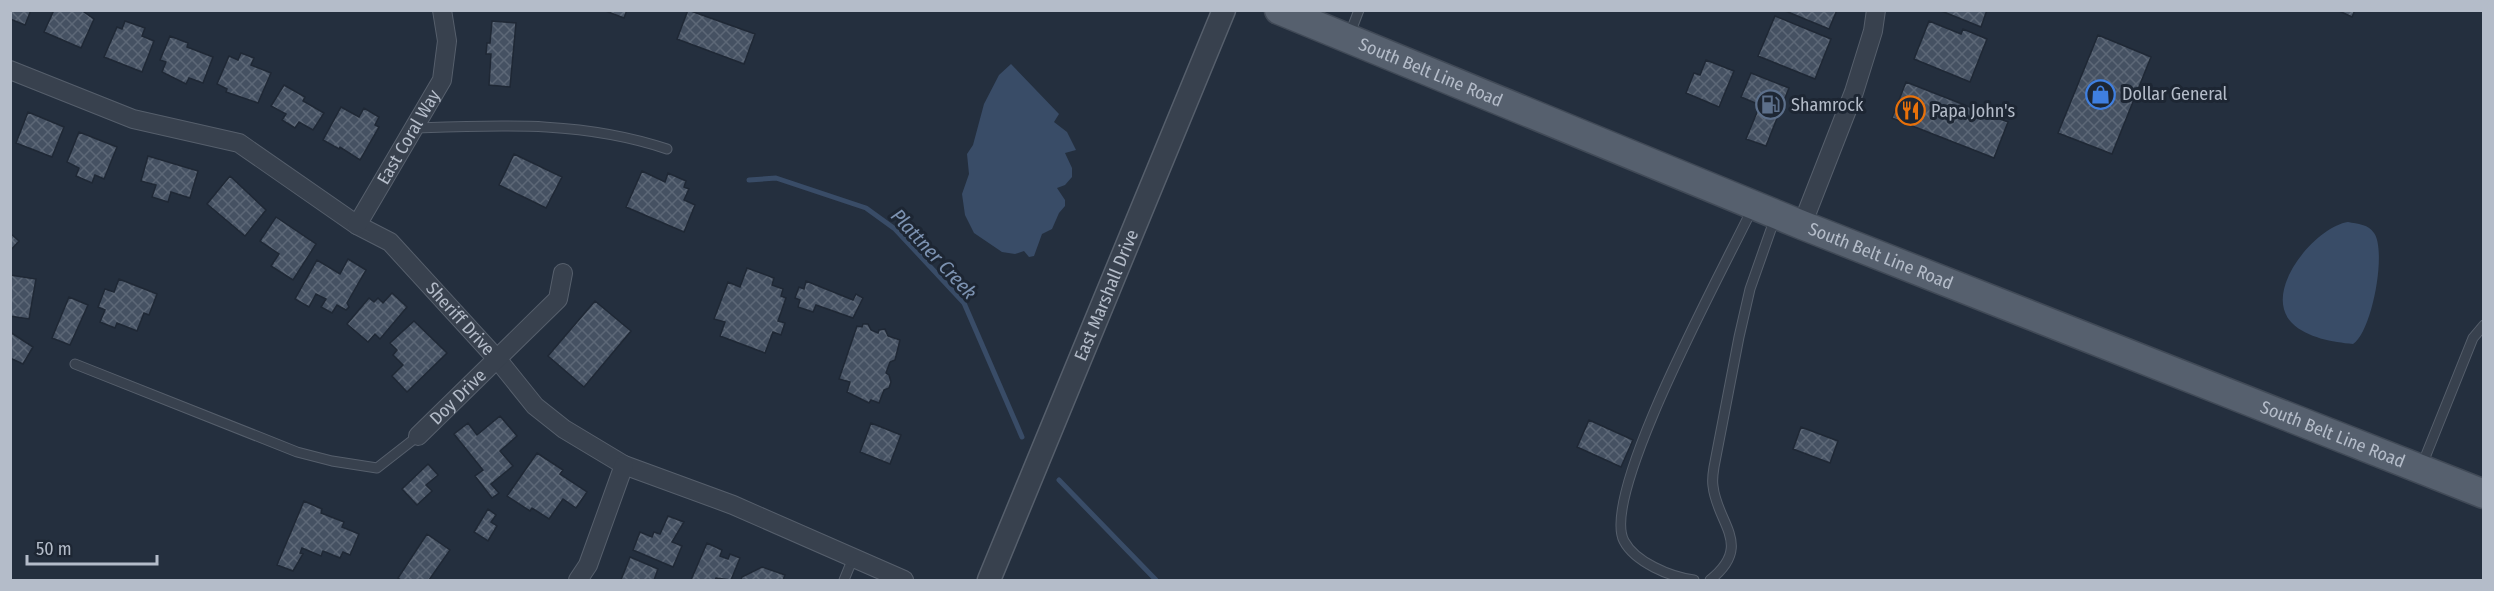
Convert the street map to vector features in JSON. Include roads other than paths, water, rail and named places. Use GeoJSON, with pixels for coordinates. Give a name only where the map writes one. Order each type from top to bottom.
{"type":"FeatureCollection","features":[{"type":"Feature","properties":{"kind":"main road","name":"South Belt Line Road"},"geometry":{"type":"LineString","coordinates":[[1285,12],[1347,40],[1802,225],[2484,494]]}},
{"type":"Feature","properties":{"kind":"street","name":"East Coral Way"},"geometry":{"type":"LineString","coordinates":[[357,225],[442,80],[447,41],[442,10]]}},
{"type":"Feature","properties":{"kind":"street","name":"East Marshall Drive"},"geometry":{"type":"LineString","coordinates":[[989,580],[1224,10]]}},
{"type":"Feature","properties":{"kind":"street"},"geometry":{"type":"LineString","coordinates":[[1802,225],[1854,92],[1873,31],[1876,10]]}},
{"type":"Feature","properties":{"kind":"street","name":"Sheriff Drive"},"geometry":{"type":"LineString","coordinates":[[10,70],[133,119],[239,143],[357,225],[390,242],[498,360],[536,406],[564,429],[624,465],[733,505],[904,580]]}},
{"type":"Feature","properties":{"kind":"street","name":"Doy Drive"},"geometry":{"type":"LineString","coordinates":[[418,436],[558,299],[563,273]]}},
{"type":"Feature","properties":{"kind":"street"},"geometry":{"type":"LineString","coordinates":[[578,580],[588,564],[624,465]]}},
{"type":"Feature","properties":{"kind":"lane"},"geometry":{"type":"LineString","coordinates":[[1347,40],[1359,10]]}},
{"type":"Feature","properties":{"kind":"lane"},"geometry":{"type":"LineString","coordinates":[[414,128],[552,126],[619,134],[666,149]]}},
{"type":"Feature","properties":{"kind":"lane"},"geometry":{"type":"LineString","coordinates":[[1694,580],[1663,570],[1638,558],[1623,540],[1620,512],[1631,472],[1653,416],[1765,210]]}},
{"type":"Feature","properties":{"kind":"lane"},"geometry":{"type":"LineString","coordinates":[[1710,580],[1719,573],[1727,560],[1732,544],[1730,530],[1713,486],[1714,466],[1765,210]]}},
{"type":"Feature","properties":{"kind":"lane"},"geometry":{"type":"LineString","coordinates":[[2421,469],[2473,338],[2484,325]]}},
{"type":"Feature","properties":{"kind":"lane"},"geometry":{"type":"LineString","coordinates":[[75,364],[287,448],[332,461],[377,468],[418,436]]}},
{"type":"Feature","properties":{"kind":"lane"},"geometry":{"type":"LineString","coordinates":[[844,580],[853,558]]}},
{"type":"Feature","properties":{"kind":"water"},"geometry":{"type":"Polygon","coordinates":[[[1011,64],[1059,114],[1054,122],[1067,132],[1076,150],[1065,153],[1072,168],[1072,177],[1065,185],[1057,188],[1065,200],[1065,206],[1052,229],[1042,234],[1034,256],[1029,257],[1024,251],[1015,254],[1002,252],[974,233],[965,215],[962,194],[969,174],[967,154],[973,145],[984,104],[999,75],[1011,64]]]}},
{"type":"Feature","properties":{"kind":"water"},"geometry":{"type":"Polygon","coordinates":[[[2348,222],[2372,230],[2378,242],[2379,256],[2376,291],[2371,308],[2360,337],[2353,344],[2321,338],[2298,328],[2284,310],[2283,295],[2287,279],[2308,248],[2321,236],[2348,222]]]}},
{"type":"Feature","properties":{"kind":"waterway","name":"Plattner Creek"},"geometry":{"type":"LineString","coordinates":[[749,180],[776,178],[866,208],[895,229],[964,303],[1022,437]]}},
{"type":"Feature","properties":{"kind":"waterway","name":"Plattner Creek"},"geometry":{"type":"LineString","coordinates":[[1059,480],[1156,580]]}},
{"type":"Feature","properties":{"kind":"place","name":"Dollar General"},"geometry":{"type":"Point","coordinates":[2101,94]}},
{"type":"Feature","properties":{"kind":"place","name":"Shamrock"},"geometry":{"type":"Point","coordinates":[1770,105]}},
{"type":"Feature","properties":{"kind":"place","name":"Papa John's"},"geometry":{"type":"Point","coordinates":[1910,111]}}]}
